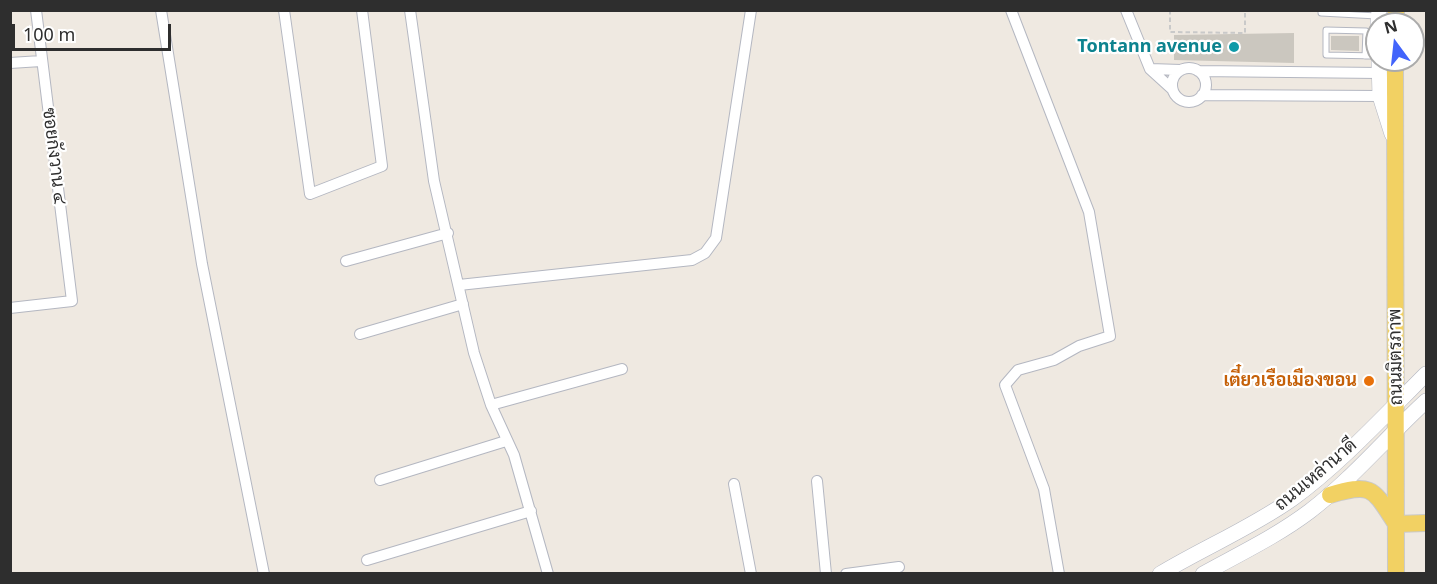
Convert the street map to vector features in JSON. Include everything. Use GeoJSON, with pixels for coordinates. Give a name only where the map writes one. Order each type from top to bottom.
{"type":"FeatureCollection","features":[{"type":"Feature","properties":{"kind":"main road","name":"ถนนมิตรภาพ"},"geometry":{"type":"LineString","coordinates":[[1376,72],[1380,96],[1394,140]]}},
{"type":"Feature","properties":{"kind":"main road","name":"ถนนมิตรภาพ"},"geometry":{"type":"LineString","coordinates":[[1395,72],[1396,573]]}},
{"type":"Feature","properties":{"kind":"main road","name":"ถนนเหล่านาดี"},"geometry":{"type":"LineString","coordinates":[[1160,573],[1252,524],[1292,499],[1321,475],[1426,374]]}},
{"type":"Feature","properties":{"kind":"main road","name":"ถนนเหล่านาดี"},"geometry":{"type":"LineString","coordinates":[[1204,573],[1261,543],[1309,512],[1330,495],[1426,401]]}},
{"type":"Feature","properties":{"kind":"main road"},"geometry":{"type":"LineString","coordinates":[[1330,495],[1356,487],[1365,489],[1380,500],[1396,524],[1426,523]]}},
{"type":"Feature","properties":{"kind":"street","name":"ซอยกังวาน ๔"},"geometry":{"type":"LineString","coordinates":[[10,308],[72,301],[36,10]]}},
{"type":"Feature","properties":{"kind":"street"},"geometry":{"type":"LineString","coordinates":[[161,10],[202,264],[264,573]]}},
{"type":"Feature","properties":{"kind":"street"},"geometry":{"type":"LineString","coordinates":[[284,10],[310,194],[382,166],[362,10]]}},
{"type":"Feature","properties":{"kind":"street"},"geometry":{"type":"LineString","coordinates":[[410,10],[434,181],[448,233],[474,353],[491,405],[513,455],[548,573]]}},
{"type":"Feature","properties":{"kind":"street"},"geometry":{"type":"LineString","coordinates":[[459,285],[692,260],[705,252],[716,238],[751,10]]}},
{"type":"Feature","properties":{"kind":"street"},"geometry":{"type":"LineString","coordinates":[[1011,10],[1089,212],[1110,336],[1079,346],[1054,360],[1018,370],[1005,385],[1044,489],[1059,573]]}},
{"type":"Feature","properties":{"kind":"street"},"geometry":{"type":"LineString","coordinates":[[1126,10],[1150,69],[1172,89],[1178,98],[1188,102],[1199,99],[1206,85],[1202,75],[1192,69],[1150,69]]}},
{"type":"Feature","properties":{"kind":"street"},"geometry":{"type":"LineString","coordinates":[[10,63],[41,61]]}},
{"type":"Feature","properties":{"kind":"street"},"geometry":{"type":"LineString","coordinates":[[1197,71],[1365,63]]}},
{"type":"Feature","properties":{"kind":"street"},"geometry":{"type":"LineString","coordinates":[[1172,89],[1174,78],[1181,70]]}},
{"type":"Feature","properties":{"kind":"street"},"geometry":{"type":"LineString","coordinates":[[1202,95],[1380,96]]}},
{"type":"Feature","properties":{"kind":"street"},"geometry":{"type":"LineString","coordinates":[[346,261],[448,233]]}},
{"type":"Feature","properties":{"kind":"street"},"geometry":{"type":"LineString","coordinates":[[360,334],[463,304]]}},
{"type":"Feature","properties":{"kind":"street"},"geometry":{"type":"LineString","coordinates":[[491,405],[622,369]]}},
{"type":"Feature","properties":{"kind":"street"},"geometry":{"type":"LineString","coordinates":[[380,480],[506,441]]}},
{"type":"Feature","properties":{"kind":"street"},"geometry":{"type":"LineString","coordinates":[[817,481],[826,573]]}},
{"type":"Feature","properties":{"kind":"street"},"geometry":{"type":"LineString","coordinates":[[734,484],[751,573]]}},
{"type":"Feature","properties":{"kind":"street"},"geometry":{"type":"LineString","coordinates":[[367,560],[531,512]]}},
{"type":"Feature","properties":{"kind":"street"},"geometry":{"type":"LineString","coordinates":[[846,573],[899,567]]}},
{"type":"Feature","properties":{"kind":"lane"},"geometry":{"type":"LineString","coordinates":[[1321,10],[1321,14],[1365,15]]}},
{"type":"Feature","properties":{"kind":"lane"},"geometry":{"type":"LineString","coordinates":[[1326,30],[1366,31],[1375,63],[1326,56],[1326,30]]}},
{"type":"Feature","properties":{"kind":"path"},"geometry":{"type":"LineString","coordinates":[[1170,10],[1170,32],[1245,33],[1245,10]]}},
{"type":"Feature","properties":{"kind":"building","name":"Tontann avenue"},"geometry":{"type":"Polygon","coordinates":[[[1294,33],[1294,63],[1174,60],[1174,35],[1294,33]]]}},
{"type":"Feature","properties":{"kind":"building"},"geometry":{"type":"Polygon","coordinates":[[[1331,36],[1359,36],[1359,51],[1331,50],[1331,36]]]}},
{"type":"Feature","properties":{"kind":"place","name":"Tontann avenue"},"geometry":{"type":"Point","coordinates":[1234,47]}},
{"type":"Feature","properties":{"kind":"place","name":"เตี๋ยวเรือเมืองขอน"},"geometry":{"type":"Point","coordinates":[1369,381]}}]}
